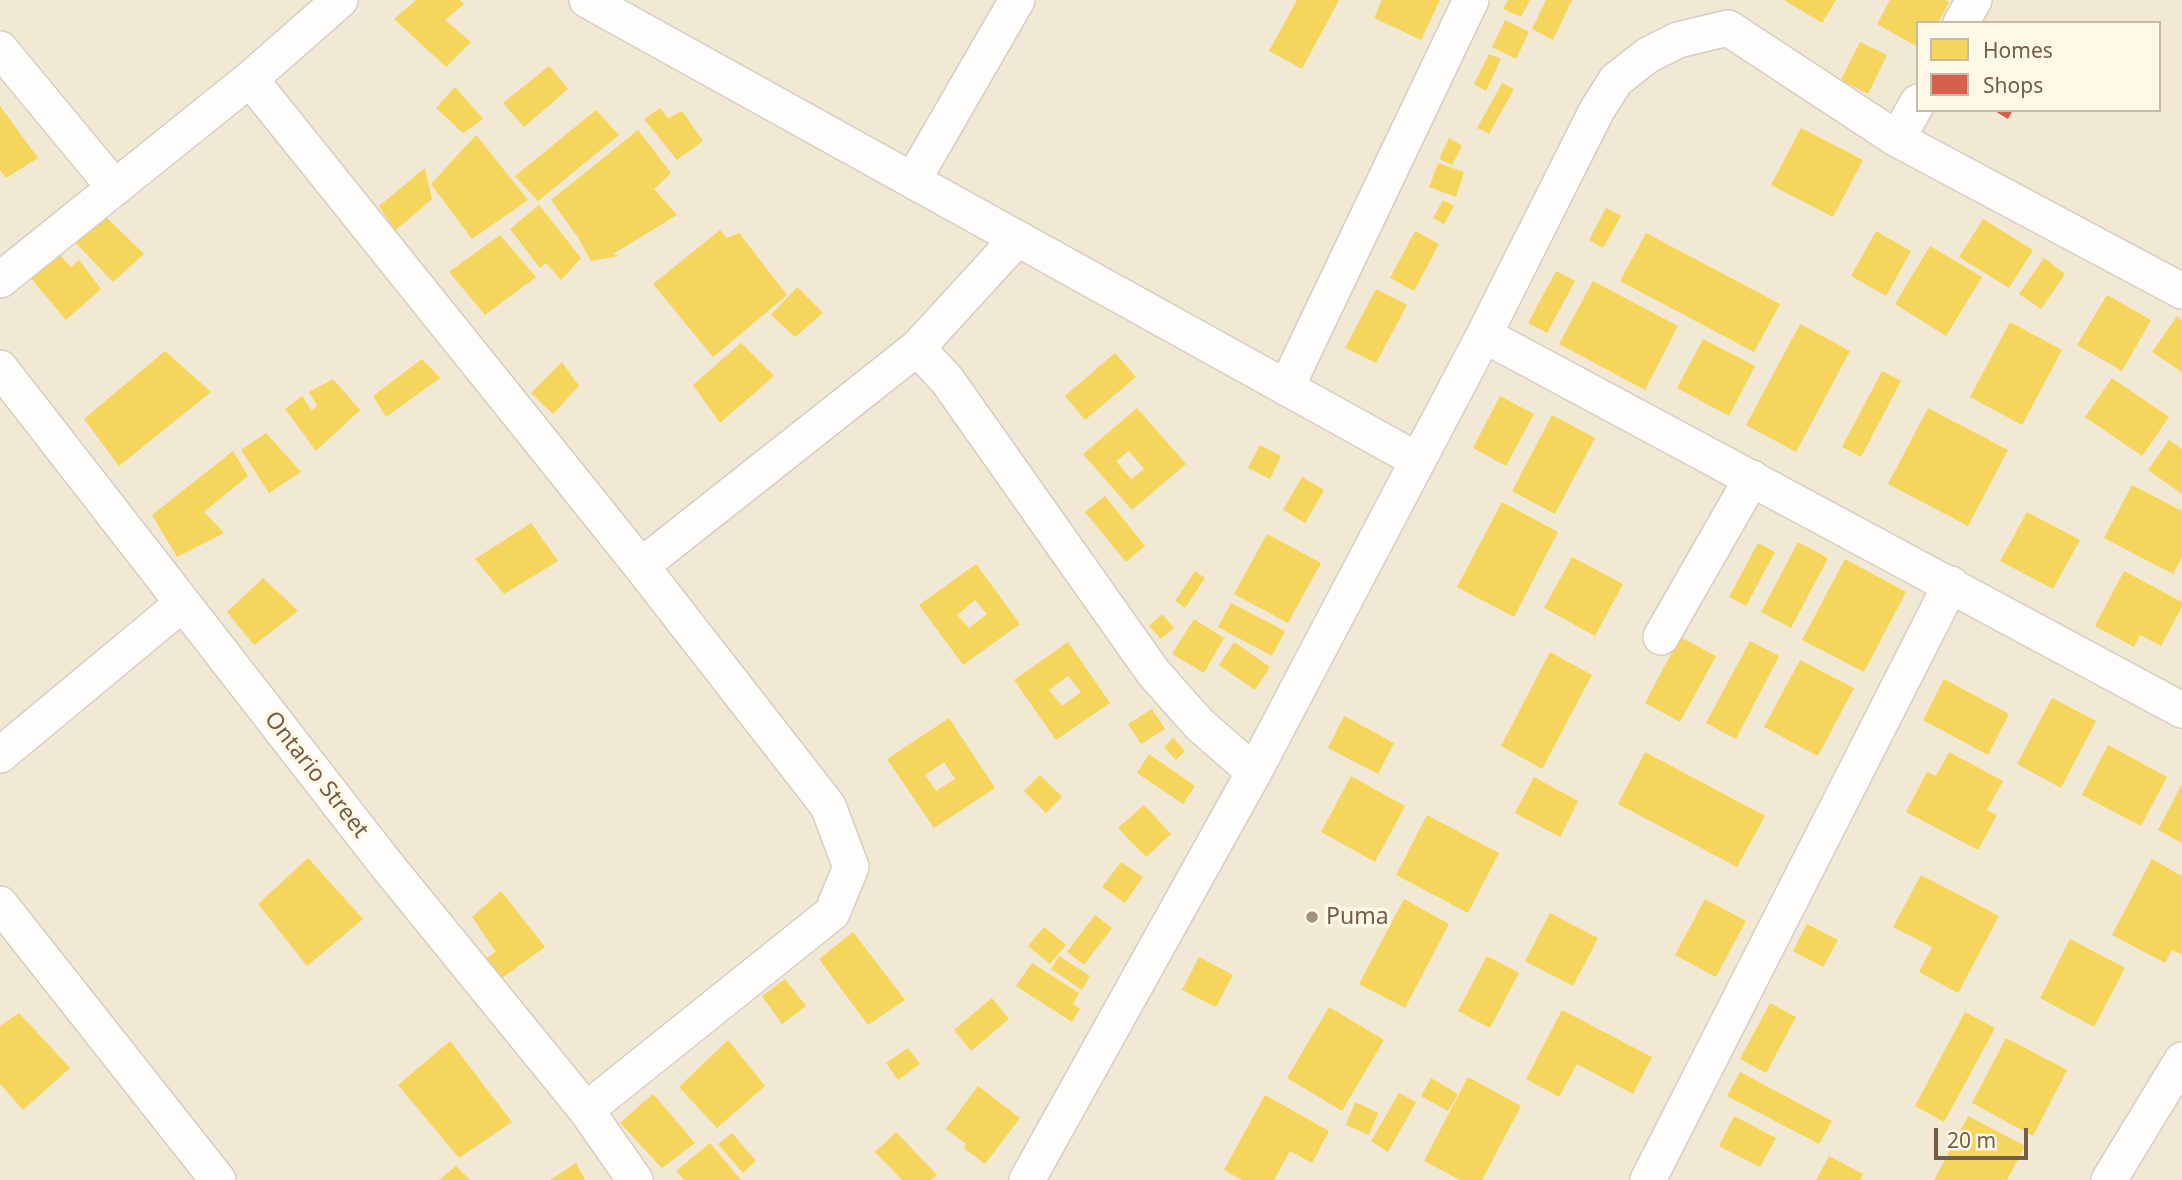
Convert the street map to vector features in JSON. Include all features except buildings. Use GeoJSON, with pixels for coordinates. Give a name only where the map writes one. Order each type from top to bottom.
{"type":"FeatureCollection","features":[{"type":"Feature","properties":{"kind":"street"},"geometry":{"type":"LineString","coordinates":[[0,280],[250,79],[341,0]]}},
{"type":"Feature","properties":{"kind":"street"},"geometry":{"type":"LineString","coordinates":[[587,0],[1417,460]]}},
{"type":"Feature","properties":{"kind":"street"},"geometry":{"type":"LineString","coordinates":[[912,180],[1017,0]]}},
{"type":"Feature","properties":{"kind":"street"},"geometry":{"type":"LineString","coordinates":[[1286,388],[1471,0]]}},
{"type":"Feature","properties":{"kind":"street"},"geometry":{"type":"LineString","coordinates":[[1962,21],[1974,0]]}},
{"type":"Feature","properties":{"kind":"street"},"geometry":{"type":"LineString","coordinates":[[1038,1176],[1484,335],[1597,110],[1616,80],[1648,55],[1678,40],[1728,28],[1897,139],[2182,291]]}},
{"type":"Feature","properties":{"kind":"street"},"geometry":{"type":"LineString","coordinates":[[0,49],[115,188]]}},
{"type":"Feature","properties":{"kind":"street"},"geometry":{"type":"LineString","coordinates":[[250,79],[641,566],[828,806],[851,867],[832,913],[586,1110]]}},
{"type":"Feature","properties":{"kind":"street"},"geometry":{"type":"LineString","coordinates":[[1897,139],[1916,106]]}},
{"type":"Feature","properties":{"kind":"street"},"geometry":{"type":"LineString","coordinates":[[641,566],[917,348],[1017,239]]}},
{"type":"Feature","properties":{"kind":"street"},"geometry":{"type":"LineString","coordinates":[[1484,335],[2182,709]]}},
{"type":"Feature","properties":{"kind":"street"},"geometry":{"type":"LineString","coordinates":[[917,348],[947,380],[1153,672],[1199,724],[1254,772]]}},
{"type":"Feature","properties":{"kind":"street","name":"Ontario Street"},"geometry":{"type":"LineString","coordinates":[[0,368],[385,863],[586,1110],[635,1180]]}},
{"type":"Feature","properties":{"kind":"street"},"geometry":{"type":"LineString","coordinates":[[1661,637],[1752,478]]}},
{"type":"Feature","properties":{"kind":"street"},"geometry":{"type":"LineString","coordinates":[[1648,1180],[1951,584]]}},
{"type":"Feature","properties":{"kind":"street"},"geometry":{"type":"LineString","coordinates":[[0,755],[182,604]]}},
{"type":"Feature","properties":{"kind":"street"},"geometry":{"type":"LineString","coordinates":[[0,904],[218,1180]]}},
{"type":"Feature","properties":{"kind":"street"},"geometry":{"type":"LineString","coordinates":[[2109,1180],[2170,1108],[2182,1060]]}},
{"type":"Feature","properties":{"kind":"shaded area"},"geometry":{"type":"Polygon","coordinates":[[[0,0],[2182,0],[2182,1180],[0,1180],[0,0]]]}},
{"type":"Feature","properties":{"kind":"place","name":"Puma"},"geometry":{"type":"Point","coordinates":[1312,917]}}]}
